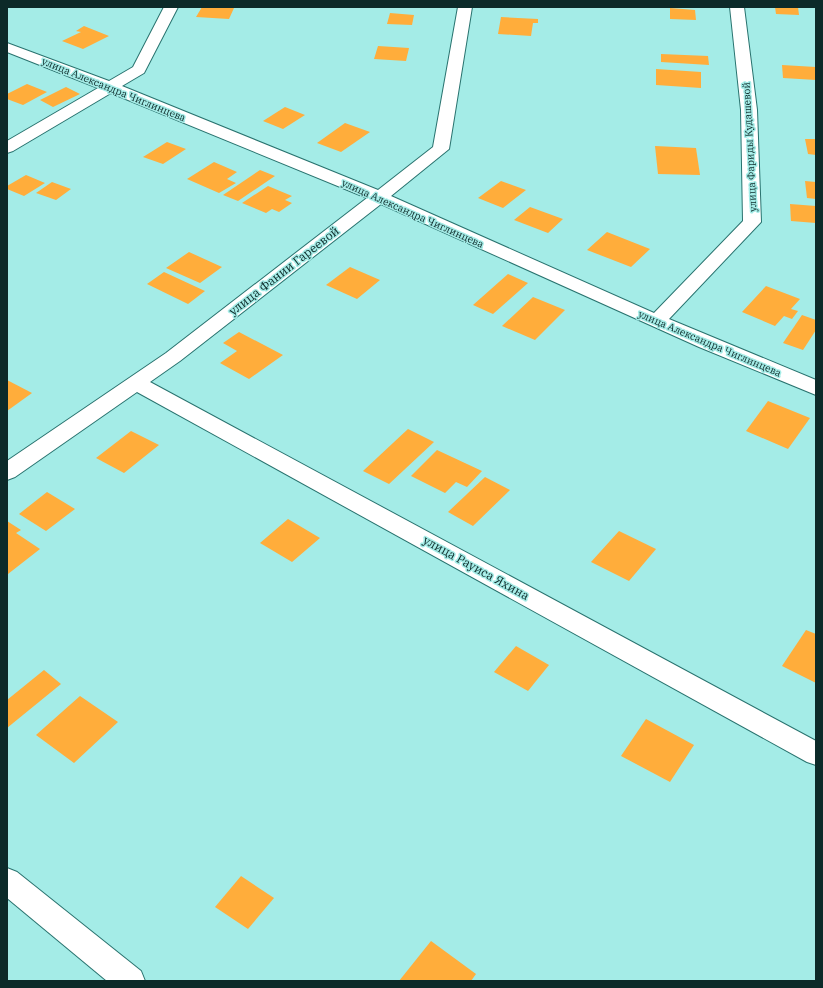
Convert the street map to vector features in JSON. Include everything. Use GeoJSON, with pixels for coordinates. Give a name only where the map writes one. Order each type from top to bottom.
{"type":"FeatureCollection","features":[{"type":"Feature","properties":{"kind":"street"},"geometry":{"type":"LineString","coordinates":[[7,148],[139,70],[171,7]]}},
{"type":"Feature","properties":{"kind":"street","name":"улица Фании Гареевой"},"geometry":{"type":"LineString","coordinates":[[7,472],[174,357],[441,149],[465,7]]}},
{"type":"Feature","properties":{"kind":"street","name":"улица Фариды Кудашевой"},"geometry":{"type":"LineString","coordinates":[[657,321],[752,222],[749,110],[737,7]]}},
{"type":"Feature","properties":{"kind":"street","name":"улица Александра Чиглинцева"},"geometry":{"type":"LineString","coordinates":[[7,47],[111,87],[380,197],[657,321],[816,388]]}},
{"type":"Feature","properties":{"kind":"street","name":"улица Рауиса Яхина"},"geometry":{"type":"LineString","coordinates":[[136,383],[816,754]]}},
{"type":"Feature","properties":{"kind":"street"},"geometry":{"type":"LineString","coordinates":[[7,881],[130,981]]}},
{"type":"Feature","properties":{"kind":"building"},"geometry":{"type":"Polygon","coordinates":[[[202,7],[234,8],[229,19],[196,17],[202,7]]]}},
{"type":"Feature","properties":{"kind":"building"},"geometry":{"type":"Polygon","coordinates":[[[775,7],[798,7],[799,15],[776,14],[775,7]]]}},
{"type":"Feature","properties":{"kind":"building"},"geometry":{"type":"Polygon","coordinates":[[[670,8],[695,10],[696,20],[670,19],[670,8]]]}},
{"type":"Feature","properties":{"kind":"building"},"geometry":{"type":"Polygon","coordinates":[[[390,13],[414,15],[412,25],[387,24],[390,13]]]}},
{"type":"Feature","properties":{"kind":"building"},"geometry":{"type":"Polygon","coordinates":[[[501,17],[538,19],[538,23],[533,23],[531,36],[498,34],[501,17]]]}},
{"type":"Feature","properties":{"kind":"building"},"geometry":{"type":"Polygon","coordinates":[[[84,26],[109,36],[83,49],[62,41],[81,32],[76,31],[84,26]]]}},
{"type":"Feature","properties":{"kind":"building"},"geometry":{"type":"Polygon","coordinates":[[[378,46],[409,48],[406,61],[374,59],[378,46]]]}},
{"type":"Feature","properties":{"kind":"building"},"geometry":{"type":"Polygon","coordinates":[[[661,54],[708,56],[709,65],[661,62],[661,54]]]}},
{"type":"Feature","properties":{"kind":"building"},"geometry":{"type":"Polygon","coordinates":[[[782,65],[816,67],[816,80],[783,78],[782,65]]]}},
{"type":"Feature","properties":{"kind":"building"},"geometry":{"type":"Polygon","coordinates":[[[656,69],[701,72],[701,88],[656,85],[656,69]]]}},
{"type":"Feature","properties":{"kind":"building"},"geometry":{"type":"Polygon","coordinates":[[[27,84],[47,92],[23,105],[7,99],[7,94],[27,84]]]}},
{"type":"Feature","properties":{"kind":"building"},"geometry":{"type":"Polygon","coordinates":[[[66,87],[80,94],[53,107],[40,100],[66,87]]]}},
{"type":"Feature","properties":{"kind":"building"},"geometry":{"type":"Polygon","coordinates":[[[285,107],[305,115],[283,129],[263,121],[285,107]]]}},
{"type":"Feature","properties":{"kind":"building"},"geometry":{"type":"Polygon","coordinates":[[[345,123],[370,132],[341,152],[317,143],[345,123]]]}},
{"type":"Feature","properties":{"kind":"building"},"geometry":{"type":"Polygon","coordinates":[[[805,139],[816,139],[816,155],[808,154],[805,139]]]}},
{"type":"Feature","properties":{"kind":"building"},"geometry":{"type":"Polygon","coordinates":[[[167,142],[186,149],[163,164],[143,157],[167,142]]]}},
{"type":"Feature","properties":{"kind":"building"},"geometry":{"type":"Polygon","coordinates":[[[655,146],[696,148],[700,175],[658,174],[655,146]]]}},
{"type":"Feature","properties":{"kind":"building"},"geometry":{"type":"Polygon","coordinates":[[[214,162],[237,172],[227,179],[236,183],[219,193],[187,179],[214,162]]]}},
{"type":"Feature","properties":{"kind":"building"},"geometry":{"type":"Polygon","coordinates":[[[260,170],[275,176],[238,201],[223,195],[260,170]]]}},
{"type":"Feature","properties":{"kind":"building"},"geometry":{"type":"Polygon","coordinates":[[[26,175],[45,183],[24,196],[7,189],[7,186],[26,175]]]}},
{"type":"Feature","properties":{"kind":"building"},"geometry":{"type":"Polygon","coordinates":[[[501,181],[526,190],[503,208],[478,198],[501,181]]]}},
{"type":"Feature","properties":{"kind":"building"},"geometry":{"type":"Polygon","coordinates":[[[805,181],[816,182],[816,199],[807,198],[805,181]]]}},
{"type":"Feature","properties":{"kind":"building"},"geometry":{"type":"Polygon","coordinates":[[[52,182],[71,189],[56,200],[36,193],[52,182]]]}},
{"type":"Feature","properties":{"kind":"building"},"geometry":{"type":"Polygon","coordinates":[[[268,186],[292,196],[285,200],[292,203],[279,212],[272,209],[266,213],[242,203],[268,186]]]}},
{"type":"Feature","properties":{"kind":"building"},"geometry":{"type":"Polygon","coordinates":[[[790,204],[816,206],[816,223],[791,221],[790,204]]]}},
{"type":"Feature","properties":{"kind":"building"},"geometry":{"type":"Polygon","coordinates":[[[530,207],[563,219],[548,233],[514,220],[530,207]]]}},
{"type":"Feature","properties":{"kind":"building"},"geometry":{"type":"Polygon","coordinates":[[[607,232],[650,249],[631,267],[587,250],[607,232]]]}},
{"type":"Feature","properties":{"kind":"building"},"geometry":{"type":"Polygon","coordinates":[[[189,252],[222,267],[200,283],[166,268],[189,252]]]}},
{"type":"Feature","properties":{"kind":"building"},"geometry":{"type":"Polygon","coordinates":[[[350,267],[380,280],[357,299],[326,285],[350,267]]]}},
{"type":"Feature","properties":{"kind":"building"},"geometry":{"type":"Polygon","coordinates":[[[164,272],[205,291],[188,304],[147,284],[164,272]]]}},
{"type":"Feature","properties":{"kind":"building"},"geometry":{"type":"Polygon","coordinates":[[[508,274],[528,283],[493,314],[473,305],[508,274]]]}},
{"type":"Feature","properties":{"kind":"building"},"geometry":{"type":"Polygon","coordinates":[[[766,286],[800,299],[791,309],[798,311],[792,319],[784,316],[775,326],[742,312],[766,286]]]}},
{"type":"Feature","properties":{"kind":"building"},"geometry":{"type":"Polygon","coordinates":[[[533,297],[565,310],[535,340],[502,326],[533,297]]]}},
{"type":"Feature","properties":{"kind":"building"},"geometry":{"type":"Polygon","coordinates":[[[802,315],[816,320],[816,330],[803,350],[783,343],[802,315]]]}},
{"type":"Feature","properties":{"kind":"building"},"geometry":{"type":"Polygon","coordinates":[[[239,332],[283,355],[249,379],[220,363],[237,351],[223,343],[239,332]]]}},
{"type":"Feature","properties":{"kind":"building"},"geometry":{"type":"Polygon","coordinates":[[[7,380],[32,393],[7,411],[7,380]]]}},
{"type":"Feature","properties":{"kind":"building"},"geometry":{"type":"Polygon","coordinates":[[[768,401],[810,418],[788,449],[746,431],[768,401]]]}},
{"type":"Feature","properties":{"kind":"building"},"geometry":{"type":"Polygon","coordinates":[[[408,429],[434,442],[389,484],[363,471],[408,429]]]}},
{"type":"Feature","properties":{"kind":"building"},"geometry":{"type":"Polygon","coordinates":[[[131,431],[159,445],[124,473],[96,458],[131,431]]]}},
{"type":"Feature","properties":{"kind":"building"},"geometry":{"type":"Polygon","coordinates":[[[437,450],[482,471],[467,487],[456,482],[445,493],[411,476],[437,450]]]}},
{"type":"Feature","properties":{"kind":"building"},"geometry":{"type":"Polygon","coordinates":[[[485,477],[510,490],[473,526],[448,512],[485,477]]]}},
{"type":"Feature","properties":{"kind":"building"},"geometry":{"type":"Polygon","coordinates":[[[47,492],[75,509],[46,531],[19,514],[47,492]]]}},
{"type":"Feature","properties":{"kind":"building"},"geometry":{"type":"Polygon","coordinates":[[[288,519],[320,538],[292,562],[260,543],[288,519]]]}},
{"type":"Feature","properties":{"kind":"building"},"geometry":{"type":"Polygon","coordinates":[[[7,521],[21,530],[16,533],[40,549],[8,574],[7,521]]]}},
{"type":"Feature","properties":{"kind":"building"},"geometry":{"type":"Polygon","coordinates":[[[619,531],[656,549],[629,581],[591,562],[619,531]]]}},
{"type":"Feature","properties":{"kind":"building"},"geometry":{"type":"Polygon","coordinates":[[[806,630],[816,634],[816,683],[782,666],[806,630]]]}},
{"type":"Feature","properties":{"kind":"building"},"geometry":{"type":"Polygon","coordinates":[[[516,646],[549,665],[528,691],[494,672],[516,646]]]}},
{"type":"Feature","properties":{"kind":"building"},"geometry":{"type":"Polygon","coordinates":[[[44,670],[61,684],[7,728],[7,700],[44,670]]]}},
{"type":"Feature","properties":{"kind":"building"},"geometry":{"type":"Polygon","coordinates":[[[80,696],[118,722],[74,763],[36,735],[80,696]]]}},
{"type":"Feature","properties":{"kind":"building"},"geometry":{"type":"Polygon","coordinates":[[[646,719],[694,745],[670,782],[621,756],[646,719]]]}},
{"type":"Feature","properties":{"kind":"building"},"geometry":{"type":"Polygon","coordinates":[[[241,876],[274,898],[248,929],[215,907],[241,876]]]}},
{"type":"Feature","properties":{"kind":"building"},"geometry":{"type":"Polygon","coordinates":[[[431,941],[476,974],[471,981],[399,981],[431,941]]]}}]}
